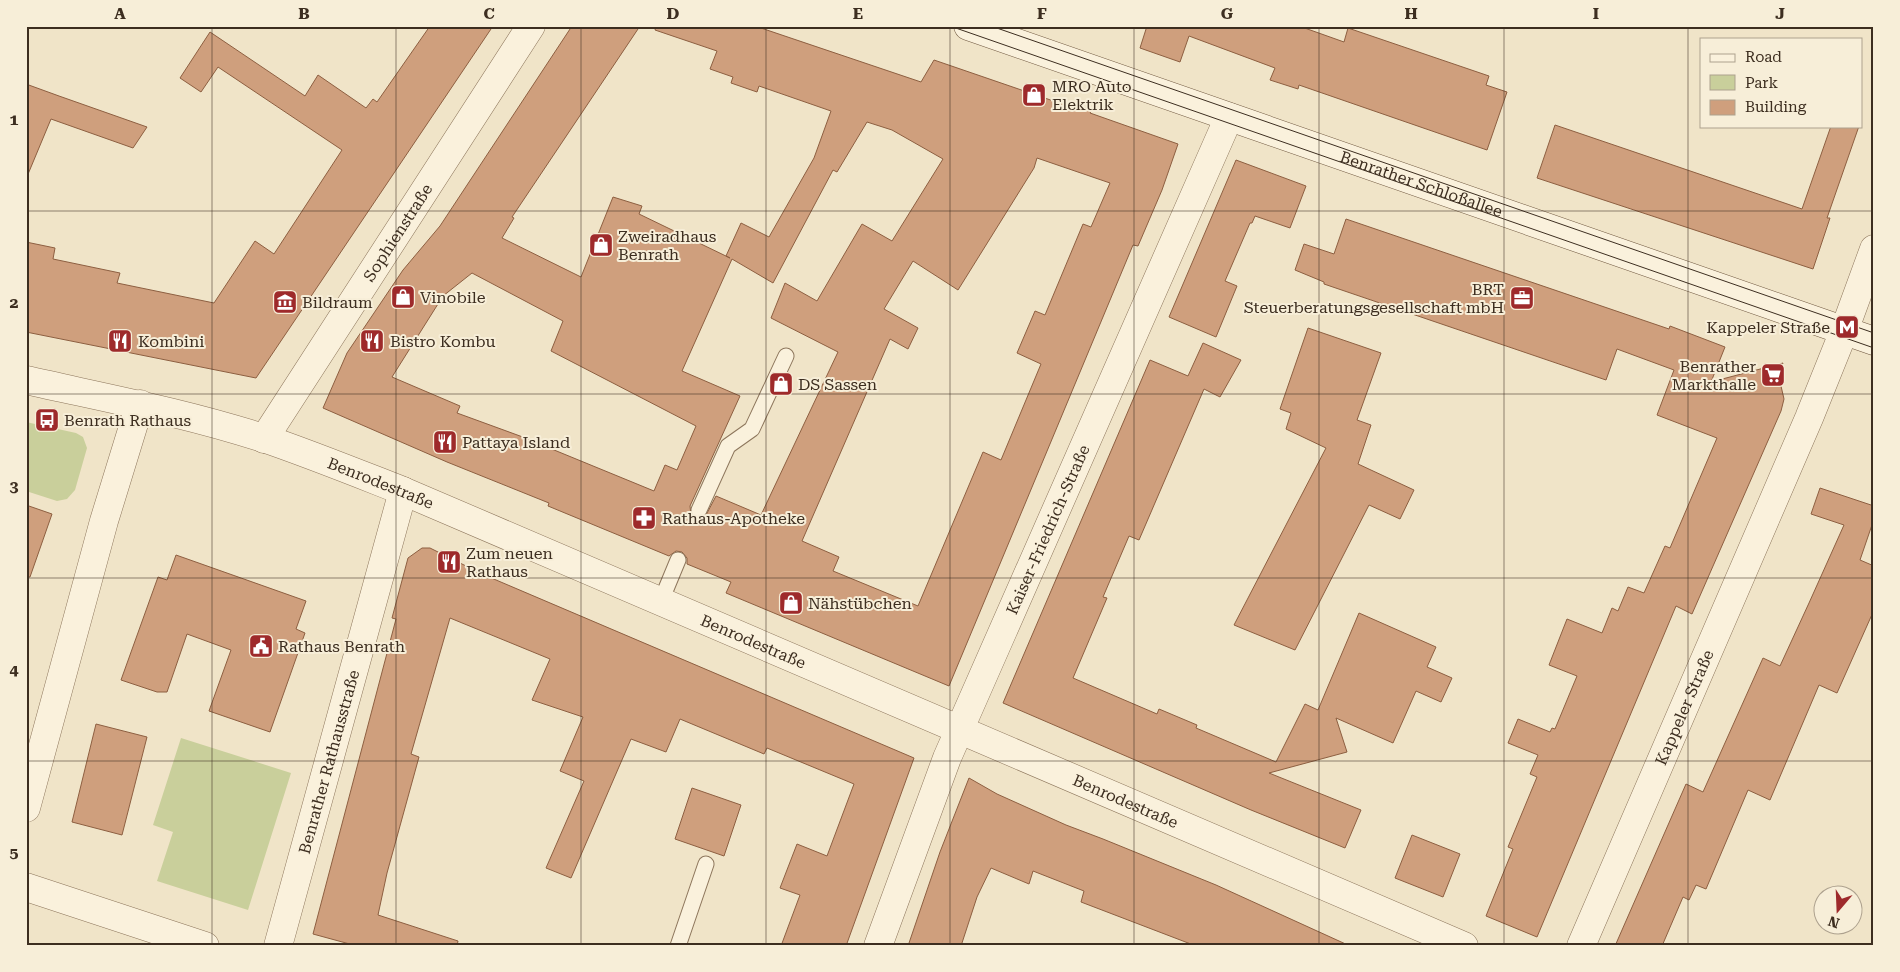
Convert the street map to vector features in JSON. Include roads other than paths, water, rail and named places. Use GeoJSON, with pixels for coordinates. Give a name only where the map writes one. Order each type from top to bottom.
{"type":"FeatureCollection","features":[{"type":"Feature","properties":{"kind":"street","name":"Sophienstraße"},"geometry":{"type":"LineString","coordinates":[[264,439],[531,26]]}},
{"type":"Feature","properties":{"kind":"street","name":"Benrather Schloßallee"},"geometry":{"type":"LineString","coordinates":[[968,26],[1874,341]]}},
{"type":"Feature","properties":{"kind":"street","name":"Kaiser-Friedrich-Straße"},"geometry":{"type":"LineString","coordinates":[[878,946],[947,758],[1229,117]]}},
{"type":"Feature","properties":{"kind":"street","name":"Kappeler Straße"},"geometry":{"type":"LineString","coordinates":[[1581,946],[1809,418],[1874,249]]}},
{"type":"Feature","properties":{"kind":"street","name":"Benrodestraße"},"geometry":{"type":"LineString","coordinates":[[26,380],[140,404],[264,439],[403,490],[1464,946]]}},
{"type":"Feature","properties":{"kind":"street"},"geometry":{"type":"LineString","coordinates":[[26,808],[104,521],[140,404]]}},
{"type":"Feature","properties":{"kind":"street","name":"Benrather Rathausstraße"},"geometry":{"type":"LineString","coordinates":[[278,946],[403,490]]}},
{"type":"Feature","properties":{"kind":"street"},"geometry":{"type":"LineString","coordinates":[[26,887],[205,946]]}},
{"type":"Feature","properties":{"kind":"lane"},"geometry":{"type":"LineString","coordinates":[[699,510],[728,446],[752,430],[786,356]]}},
{"type":"Feature","properties":{"kind":"lane"},"geometry":{"type":"LineString","coordinates":[[661,601],[678,560]]}},
{"type":"Feature","properties":{"kind":"lane"},"geometry":{"type":"LineString","coordinates":[[678,946],[706,864]]}},
{"type":"Feature","properties":{"kind":"tram line"},"geometry":{"type":"LineString","coordinates":[[950,26],[1874,348]]}},
{"type":"Feature","properties":{"kind":"tram line"},"geometry":{"type":"LineString","coordinates":[[991,26],[1874,333]]}},
{"type":"Feature","properties":{"kind":"place","name":"MRO Auto Elektrik"},"geometry":{"type":"Point","coordinates":[1034,95]}},
{"type":"Feature","properties":{"kind":"place","name":"Zweiradhaus Benrath"},"geometry":{"type":"Point","coordinates":[601,245]}},
{"type":"Feature","properties":{"kind":"place","name":"Vinobile"},"geometry":{"type":"Point","coordinates":[403,297]}},
{"type":"Feature","properties":{"kind":"place","name":"BRT Steuerberatungsgesellschaft mbH"},"geometry":{"type":"Point","coordinates":[1522,298]}},
{"type":"Feature","properties":{"kind":"place","name":"Bildraum"},"geometry":{"type":"Point","coordinates":[285,302]}},
{"type":"Feature","properties":{"kind":"place","name":"Kappeler Straße"},"geometry":{"type":"Point","coordinates":[1847,327]}},
{"type":"Feature","properties":{"kind":"place","name":"Kombini"},"geometry":{"type":"Point","coordinates":[120,341]}},
{"type":"Feature","properties":{"kind":"place","name":"Bistro Kombu"},"geometry":{"type":"Point","coordinates":[372,341]}},
{"type":"Feature","properties":{"kind":"place","name":"Benrather Markthalle"},"geometry":{"type":"Point","coordinates":[1773,375]}},
{"type":"Feature","properties":{"kind":"place","name":"DS Sassen"},"geometry":{"type":"Point","coordinates":[781,384]}},
{"type":"Feature","properties":{"kind":"place","name":"Benrath Rathaus"},"geometry":{"type":"Point","coordinates":[47,420]}},
{"type":"Feature","properties":{"kind":"place","name":"Pattaya Island"},"geometry":{"type":"Point","coordinates":[445,442]}},
{"type":"Feature","properties":{"kind":"place","name":"Rathaus-Apotheke"},"geometry":{"type":"Point","coordinates":[644,518]}},
{"type":"Feature","properties":{"kind":"place","name":"Zum neuen Rathaus"},"geometry":{"type":"Point","coordinates":[449,562]}},
{"type":"Feature","properties":{"kind":"place","name":"Nähstübchen"},"geometry":{"type":"Point","coordinates":[791,603]}},
{"type":"Feature","properties":{"kind":"place","name":"Rathaus Benrath"},"geometry":{"type":"Point","coordinates":[261,646]}}]}
